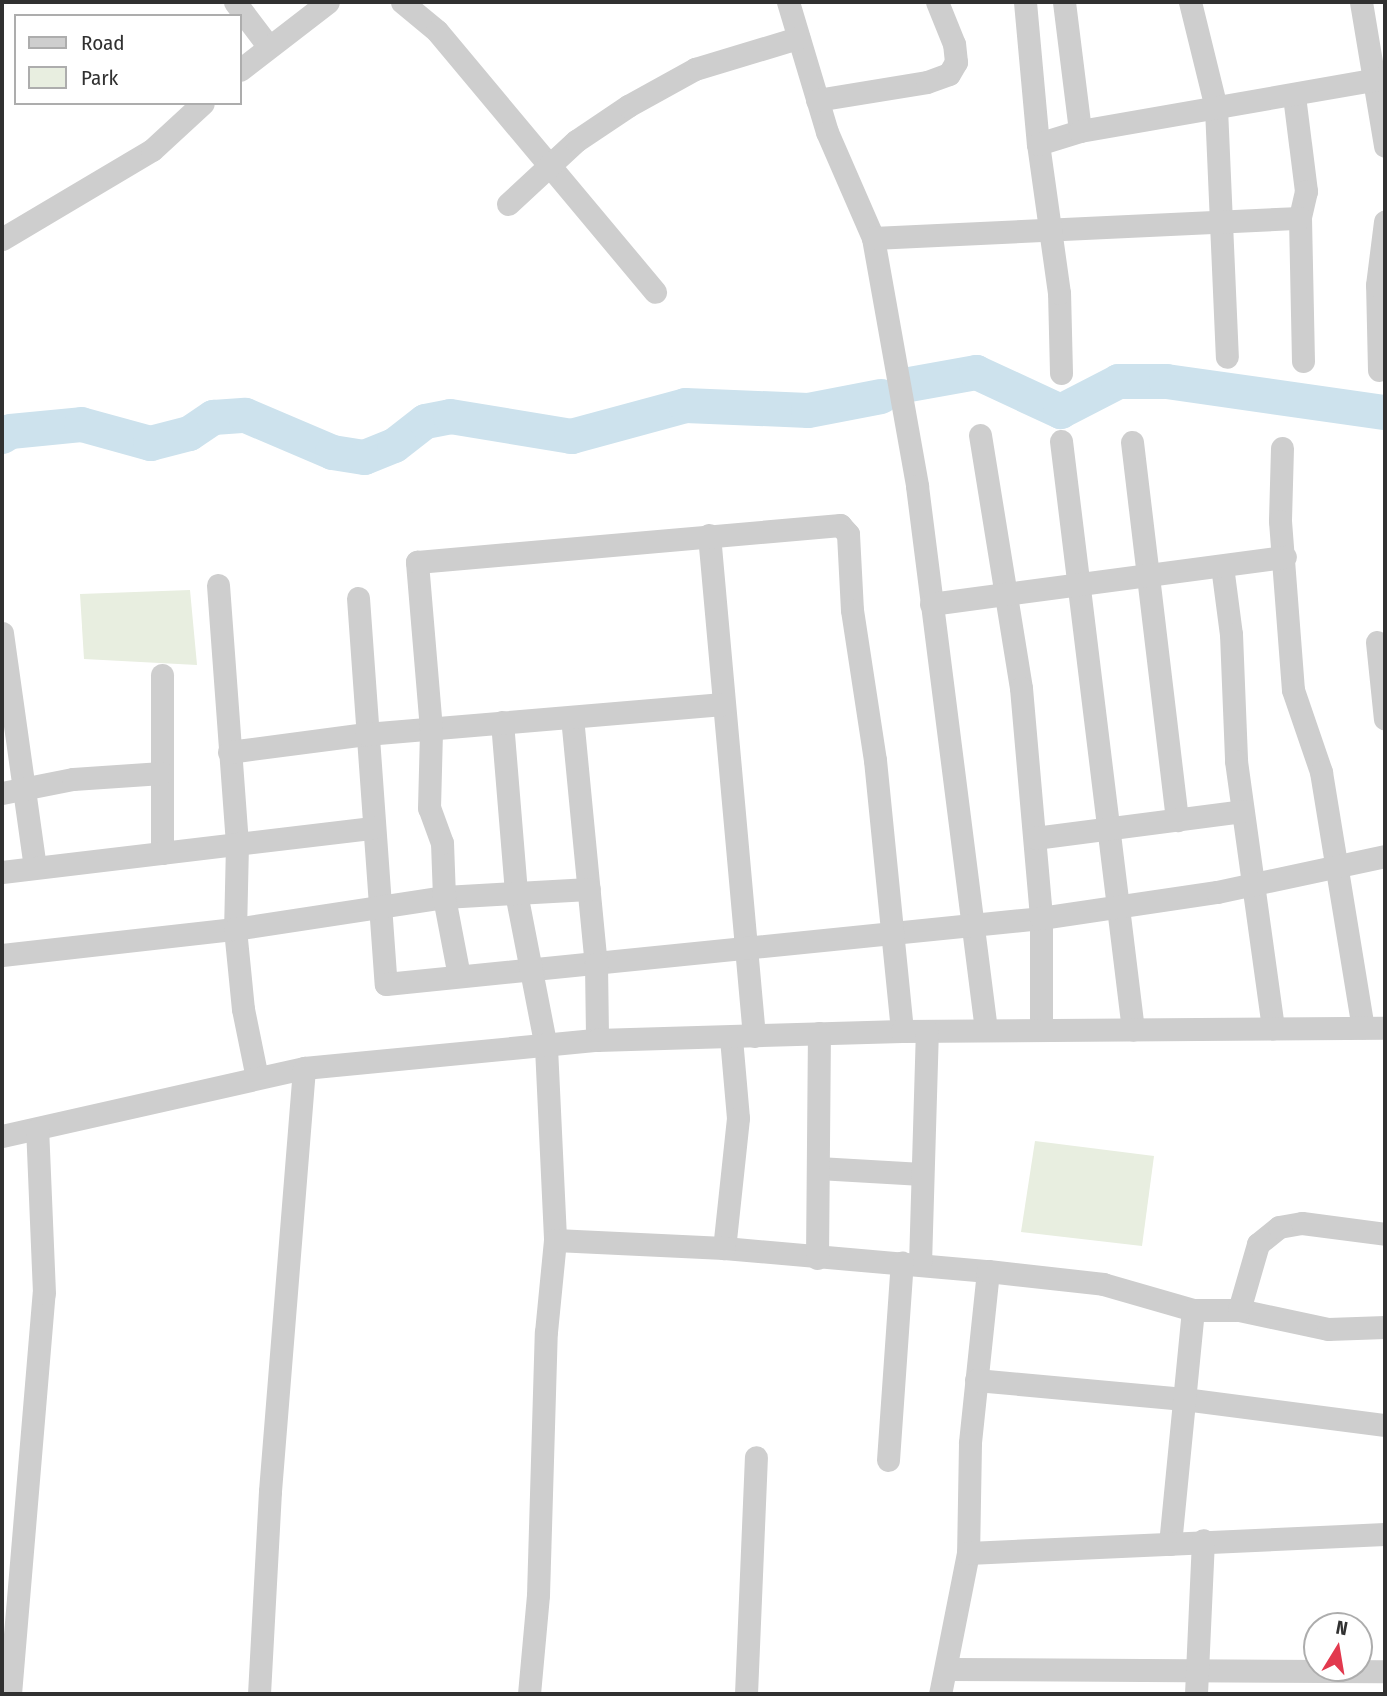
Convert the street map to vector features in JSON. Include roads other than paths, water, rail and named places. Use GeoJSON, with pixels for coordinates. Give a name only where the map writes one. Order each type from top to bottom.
{"type":"FeatureCollection","features":[{"type":"Feature","properties":{"kind":"street"},"geometry":{"type":"LineString","coordinates":[[235,2],[269,47]]}},
{"type":"Feature","properties":{"kind":"street"},"geometry":{"type":"LineString","coordinates":[[242,68],[328,2]]}},
{"type":"Feature","properties":{"kind":"street"},"geometry":{"type":"LineString","coordinates":[[402,2],[437,31],[552,163],[654,292]]}},
{"type":"Feature","properties":{"kind":"street"},"geometry":{"type":"LineString","coordinates":[[788,2],[817,100],[873,238],[918,486],[986,1030]]}},
{"type":"Feature","properties":{"kind":"street"},"geometry":{"type":"LineString","coordinates":[[817,100],[927,82],[949,74],[956,62],[954,44],[937,2]]}},
{"type":"Feature","properties":{"kind":"street"},"geometry":{"type":"LineString","coordinates":[[1025,2],[1038,144],[1059,293],[1061,373]]}},
{"type":"Feature","properties":{"kind":"street"},"geometry":{"type":"LineString","coordinates":[[1064,2],[1080,131]]}},
{"type":"Feature","properties":{"kind":"street"},"geometry":{"type":"LineString","coordinates":[[1190,2],[1216,108],[1227,357]]}},
{"type":"Feature","properties":{"kind":"street"},"geometry":{"type":"LineString","coordinates":[[1361,2],[1381,78],[1385,146]]}},
{"type":"Feature","properties":{"kind":"street"},"geometry":{"type":"LineString","coordinates":[[508,204],[552,163],[628,106],[695,69],[798,37]]}},
{"type":"Feature","properties":{"kind":"street"},"geometry":{"type":"LineString","coordinates":[[1038,144],[1080,131],[1294,96],[1381,78]]}},
{"type":"Feature","properties":{"kind":"street"},"geometry":{"type":"LineString","coordinates":[[1294,96],[1306,191],[1300,218],[1303,361]]}},
{"type":"Feature","properties":{"kind":"street"},"geometry":{"type":"LineString","coordinates":[[2,239],[152,150],[201,105]]}},
{"type":"Feature","properties":{"kind":"street"},"geometry":{"type":"LineString","coordinates":[[873,238],[1050,226],[1220,223],[1300,218]]}},
{"type":"Feature","properties":{"kind":"street"},"geometry":{"type":"LineString","coordinates":[[1379,370],[1377,285],[1385,222]]}},
{"type":"Feature","properties":{"kind":"street"},"geometry":{"type":"LineString","coordinates":[[980,435],[1021,688],[1041,918],[1041,1030]]}},
{"type":"Feature","properties":{"kind":"street"},"geometry":{"type":"LineString","coordinates":[[1061,441],[1133,1030]]}},
{"type":"Feature","properties":{"kind":"street"},"geometry":{"type":"LineString","coordinates":[[1132,442],[1177,820]]}},
{"type":"Feature","properties":{"kind":"street"},"geometry":{"type":"LineString","coordinates":[[2,1136],[304,1068],[546,1047],[597,1040],[902,1031],[1374,1028],[1338,866],[1321,772],[1293,690],[1285,557],[1280,521],[1282,449]]}},
{"type":"Feature","properties":{"kind":"street"},"geometry":{"type":"LineString","coordinates":[[458,976],[443,897],[442,843],[428,797],[431,729],[415,568],[421,558],[846,527],[902,1031]]}},
{"type":"Feature","properties":{"kind":"street"},"geometry":{"type":"LineString","coordinates":[[709,535],[754,1036]]}},
{"type":"Feature","properties":{"kind":"street"},"geometry":{"type":"LineString","coordinates":[[931,604],[1285,557]]}},
{"type":"Feature","properties":{"kind":"street"},"geometry":{"type":"LineString","coordinates":[[1222,566],[1231,634],[1242,811],[1273,1028]]}},
{"type":"Feature","properties":{"kind":"street"},"geometry":{"type":"LineString","coordinates":[[218,585],[237,844],[234,929],[257,1078]]}},
{"type":"Feature","properties":{"kind":"street"},"geometry":{"type":"LineString","coordinates":[[358,598],[372,828],[386,984],[1041,918],[1118,908],[1253,884],[1385,856]]}},
{"type":"Feature","properties":{"kind":"street"},"geometry":{"type":"LineString","coordinates":[[2,633],[12,791],[35,867]]}},
{"type":"Feature","properties":{"kind":"street"},"geometry":{"type":"LineString","coordinates":[[1377,642],[1385,719]]}},
{"type":"Feature","properties":{"kind":"street"},"geometry":{"type":"LineString","coordinates":[[162,675],[162,853]]}},
{"type":"Feature","properties":{"kind":"street"},"geometry":{"type":"LineString","coordinates":[[229,752],[366,734],[723,704]]}},
{"type":"Feature","properties":{"kind":"street"},"geometry":{"type":"LineString","coordinates":[[572,717],[596,964],[597,1040]]}},
{"type":"Feature","properties":{"kind":"street"},"geometry":{"type":"LineString","coordinates":[[502,722],[516,893],[546,1047],[555,1240],[546,1332],[538,1595],[529,1694]]}},
{"type":"Feature","properties":{"kind":"street"},"geometry":{"type":"LineString","coordinates":[[12,791],[73,779],[162,773]]}},
{"type":"Feature","properties":{"kind":"street"},"geometry":{"type":"LineString","coordinates":[[1034,838],[1242,811]]}},
{"type":"Feature","properties":{"kind":"street"},"geometry":{"type":"LineString","coordinates":[[2,872],[372,828]]}},
{"type":"Feature","properties":{"kind":"street"},"geometry":{"type":"LineString","coordinates":[[2,955],[379,910],[443,897],[589,889]]}},
{"type":"Feature","properties":{"kind":"street"},"geometry":{"type":"LineString","coordinates":[[888,1460],[922,1174],[927,1031]]}},
{"type":"Feature","properties":{"kind":"street"},"geometry":{"type":"LineString","coordinates":[[817,1258],[819,1033]]}},
{"type":"Feature","properties":{"kind":"street"},"geometry":{"type":"LineString","coordinates":[[724,1248],[738,1118],[731,1038]]}},
{"type":"Feature","properties":{"kind":"street"},"geometry":{"type":"LineString","coordinates":[[259,1694],[270,1491],[304,1068]]}},
{"type":"Feature","properties":{"kind":"street"},"geometry":{"type":"LineString","coordinates":[[10,1694],[44,1293],[37,1129]]}},
{"type":"Feature","properties":{"kind":"street"},"geometry":{"type":"LineString","coordinates":[[818,1168],[922,1174]]}},
{"type":"Feature","properties":{"kind":"street"},"geometry":{"type":"LineString","coordinates":[[1239,1310],[1258,1244],[1279,1227],[1302,1223],[1385,1234]]}},
{"type":"Feature","properties":{"kind":"street"},"geometry":{"type":"LineString","coordinates":[[555,1240],[724,1248],[817,1258],[911,1263],[1103,1284],[1193,1310],[1239,1310],[1328,1329],[1385,1326]]}},
{"type":"Feature","properties":{"kind":"street"},"geometry":{"type":"LineString","coordinates":[[940,1694],[968,1553],[975,1380],[988,1271]]}},
{"type":"Feature","properties":{"kind":"street"},"geometry":{"type":"LineString","coordinates":[[1170,1544],[1193,1310]]}},
{"type":"Feature","properties":{"kind":"street"},"geometry":{"type":"LineString","coordinates":[[975,1380],[1184,1399],[1385,1424]]}},
{"type":"Feature","properties":{"kind":"street"},"geometry":{"type":"LineString","coordinates":[[746,1694],[756,1457]]}},
{"type":"Feature","properties":{"kind":"street"},"geometry":{"type":"LineString","coordinates":[[968,1553],[1170,1544],[1203,1540],[1385,1534]]}},
{"type":"Feature","properties":{"kind":"street"},"geometry":{"type":"LineString","coordinates":[[1196,1694],[1203,1540]]}},
{"type":"Feature","properties":{"kind":"street"},"geometry":{"type":"LineString","coordinates":[[947,1669],[1385,1671]]}},
{"type":"Feature","properties":{"kind":"waterway"},"geometry":{"type":"LineString","coordinates":[[909,384],[976,372],[1060,411],[1118,381],[1166,381],[1385,412]]}},
{"type":"Feature","properties":{"kind":"waterway"},"geometry":{"type":"LineString","coordinates":[[2,436],[10,431],[81,424],[150,443],[189,433],[213,417],[245,415],[332,452],[364,457],[394,445],[425,421],[450,416],[571,436],[685,405],[808,410],[881,396]]}}]}
